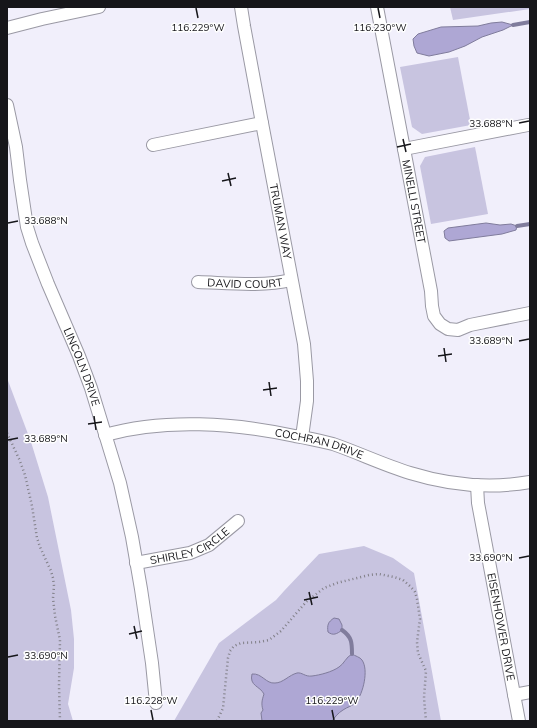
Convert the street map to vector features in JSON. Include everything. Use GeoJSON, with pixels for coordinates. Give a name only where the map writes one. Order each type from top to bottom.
{"type":"FeatureCollection","features":[{"type":"Feature","properties":{"kind":"street"},"geometry":{"type":"LineString","coordinates":[[7,28],[99,7]]}},
{"type":"Feature","properties":{"kind":"street","name":"TRUMAN WAY"},"geometry":{"type":"LineString","coordinates":[[241,7],[304,344],[307,375],[307,400],[302,437]]}},
{"type":"Feature","properties":{"kind":"street","name":"MINELLI STREET"},"geometry":{"type":"LineString","coordinates":[[377,7],[431,290],[434,316],[440,324],[448,329],[458,330],[470,325],[530,313]]}},
{"type":"Feature","properties":{"kind":"street","name":"LINCOLN DRIVE"},"geometry":{"type":"LineString","coordinates":[[7,105],[16,147],[27,227],[48,284],[91,388],[121,490],[129,523],[145,615],[156,703]]}},
{"type":"Feature","properties":{"kind":"street"},"geometry":{"type":"LineString","coordinates":[[153,145],[262,123]]}},
{"type":"Feature","properties":{"kind":"street"},"geometry":{"type":"LineString","coordinates":[[404,149],[528,125]]}},
{"type":"Feature","properties":{"kind":"street","name":"DAVID COURT"},"geometry":{"type":"LineString","coordinates":[[198,282],[267,284],[291,280]]}},
{"type":"Feature","properties":{"kind":"street","name":"COCHRAN DRIVE"},"geometry":{"type":"LineString","coordinates":[[105,435],[121,430],[150,426],[192,424],[240,427],[273,431],[333,444],[416,475],[452,483],[477,486],[530,482]]}},
{"type":"Feature","properties":{"kind":"street","name":"EISENHOWER DRIVE"},"geometry":{"type":"LineString","coordinates":[[477,486],[478,503],[519,721]]}},
{"type":"Feature","properties":{"kind":"street","name":"SHIRLEY CIRCLE"},"geometry":{"type":"LineString","coordinates":[[136,563],[190,553],[209,545],[238,521]]}},
{"type":"Feature","properties":{"kind":"street"},"geometry":{"type":"LineString","coordinates":[[514,695],[530,692]]}},
{"type":"Feature","properties":{"kind":"path"},"geometry":{"type":"LineString","coordinates":[[7,433],[25,475],[37,538],[53,578],[55,616],[60,640],[60,721]]}},
{"type":"Feature","properties":{"kind":"path"},"geometry":{"type":"LineString","coordinates":[[216,721],[223,708],[226,667],[230,651],[234,646],[241,643],[269,640],[284,627],[306,602],[324,588],[362,577],[379,574],[388,575],[403,580],[415,592],[418,599],[420,619],[416,642],[418,653],[426,671],[424,698],[426,721]]}},
{"type":"Feature","properties":{"kind":"shaded area"},"geometry":{"type":"Polygon","coordinates":[[[450,7],[530,7],[530,9],[453,20],[450,7]]]}},
{"type":"Feature","properties":{"kind":"shaded area"},"geometry":{"type":"Polygon","coordinates":[[[502,22],[513,25],[449,52],[429,56],[417,53],[414,46],[413,39],[418,34],[441,27],[478,26],[502,22]]]}},
{"type":"Feature","properties":{"kind":"shaded area"},"geometry":{"type":"Polygon","coordinates":[[[458,57],[471,125],[422,134],[412,127],[400,67],[458,57]]]}},
{"type":"Feature","properties":{"kind":"shaded area"},"geometry":{"type":"Polygon","coordinates":[[[475,147],[488,214],[431,224],[420,166],[425,157],[475,147]]]}},
{"type":"Feature","properties":{"kind":"shaded area"},"geometry":{"type":"Polygon","coordinates":[[[486,223],[500,225],[511,224],[517,226],[516,230],[502,234],[449,241],[445,238],[444,231],[448,228],[486,223]]]}},
{"type":"Feature","properties":{"kind":"shaded area"},"geometry":{"type":"Polygon","coordinates":[[[7,378],[31,442],[48,497],[71,610],[74,639],[74,668],[68,704],[73,721],[7,721],[7,378]]]}},
{"type":"Feature","properties":{"kind":"shaded area"},"geometry":{"type":"Polygon","coordinates":[[[364,546],[393,558],[414,573],[441,721],[174,721],[219,643],[276,600],[319,554],[364,546]]]}},
{"type":"Feature","properties":{"kind":"shaded area"},"geometry":{"type":"Polygon","coordinates":[[[334,618],[339,619],[342,625],[342,630],[333,634],[328,632],[328,624],[334,618]]]}},
{"type":"Feature","properties":{"kind":"shaded area"},"geometry":{"type":"Polygon","coordinates":[[[352,654],[359,657],[364,664],[365,676],[363,688],[355,703],[340,712],[332,721],[262,721],[261,713],[263,710],[262,702],[264,694],[253,683],[251,678],[252,674],[259,675],[272,683],[281,682],[297,673],[310,676],[319,675],[341,666],[352,654]]]}},
{"type":"Feature","properties":{"kind":"waterway"},"geometry":{"type":"LineString","coordinates":[[513,25],[530,22]]}},
{"type":"Feature","properties":{"kind":"waterway"},"geometry":{"type":"LineString","coordinates":[[517,226],[530,224]]}},
{"type":"Feature","properties":{"kind":"waterway"},"geometry":{"type":"LineString","coordinates":[[342,630],[351,640],[352,654]]}}]}
